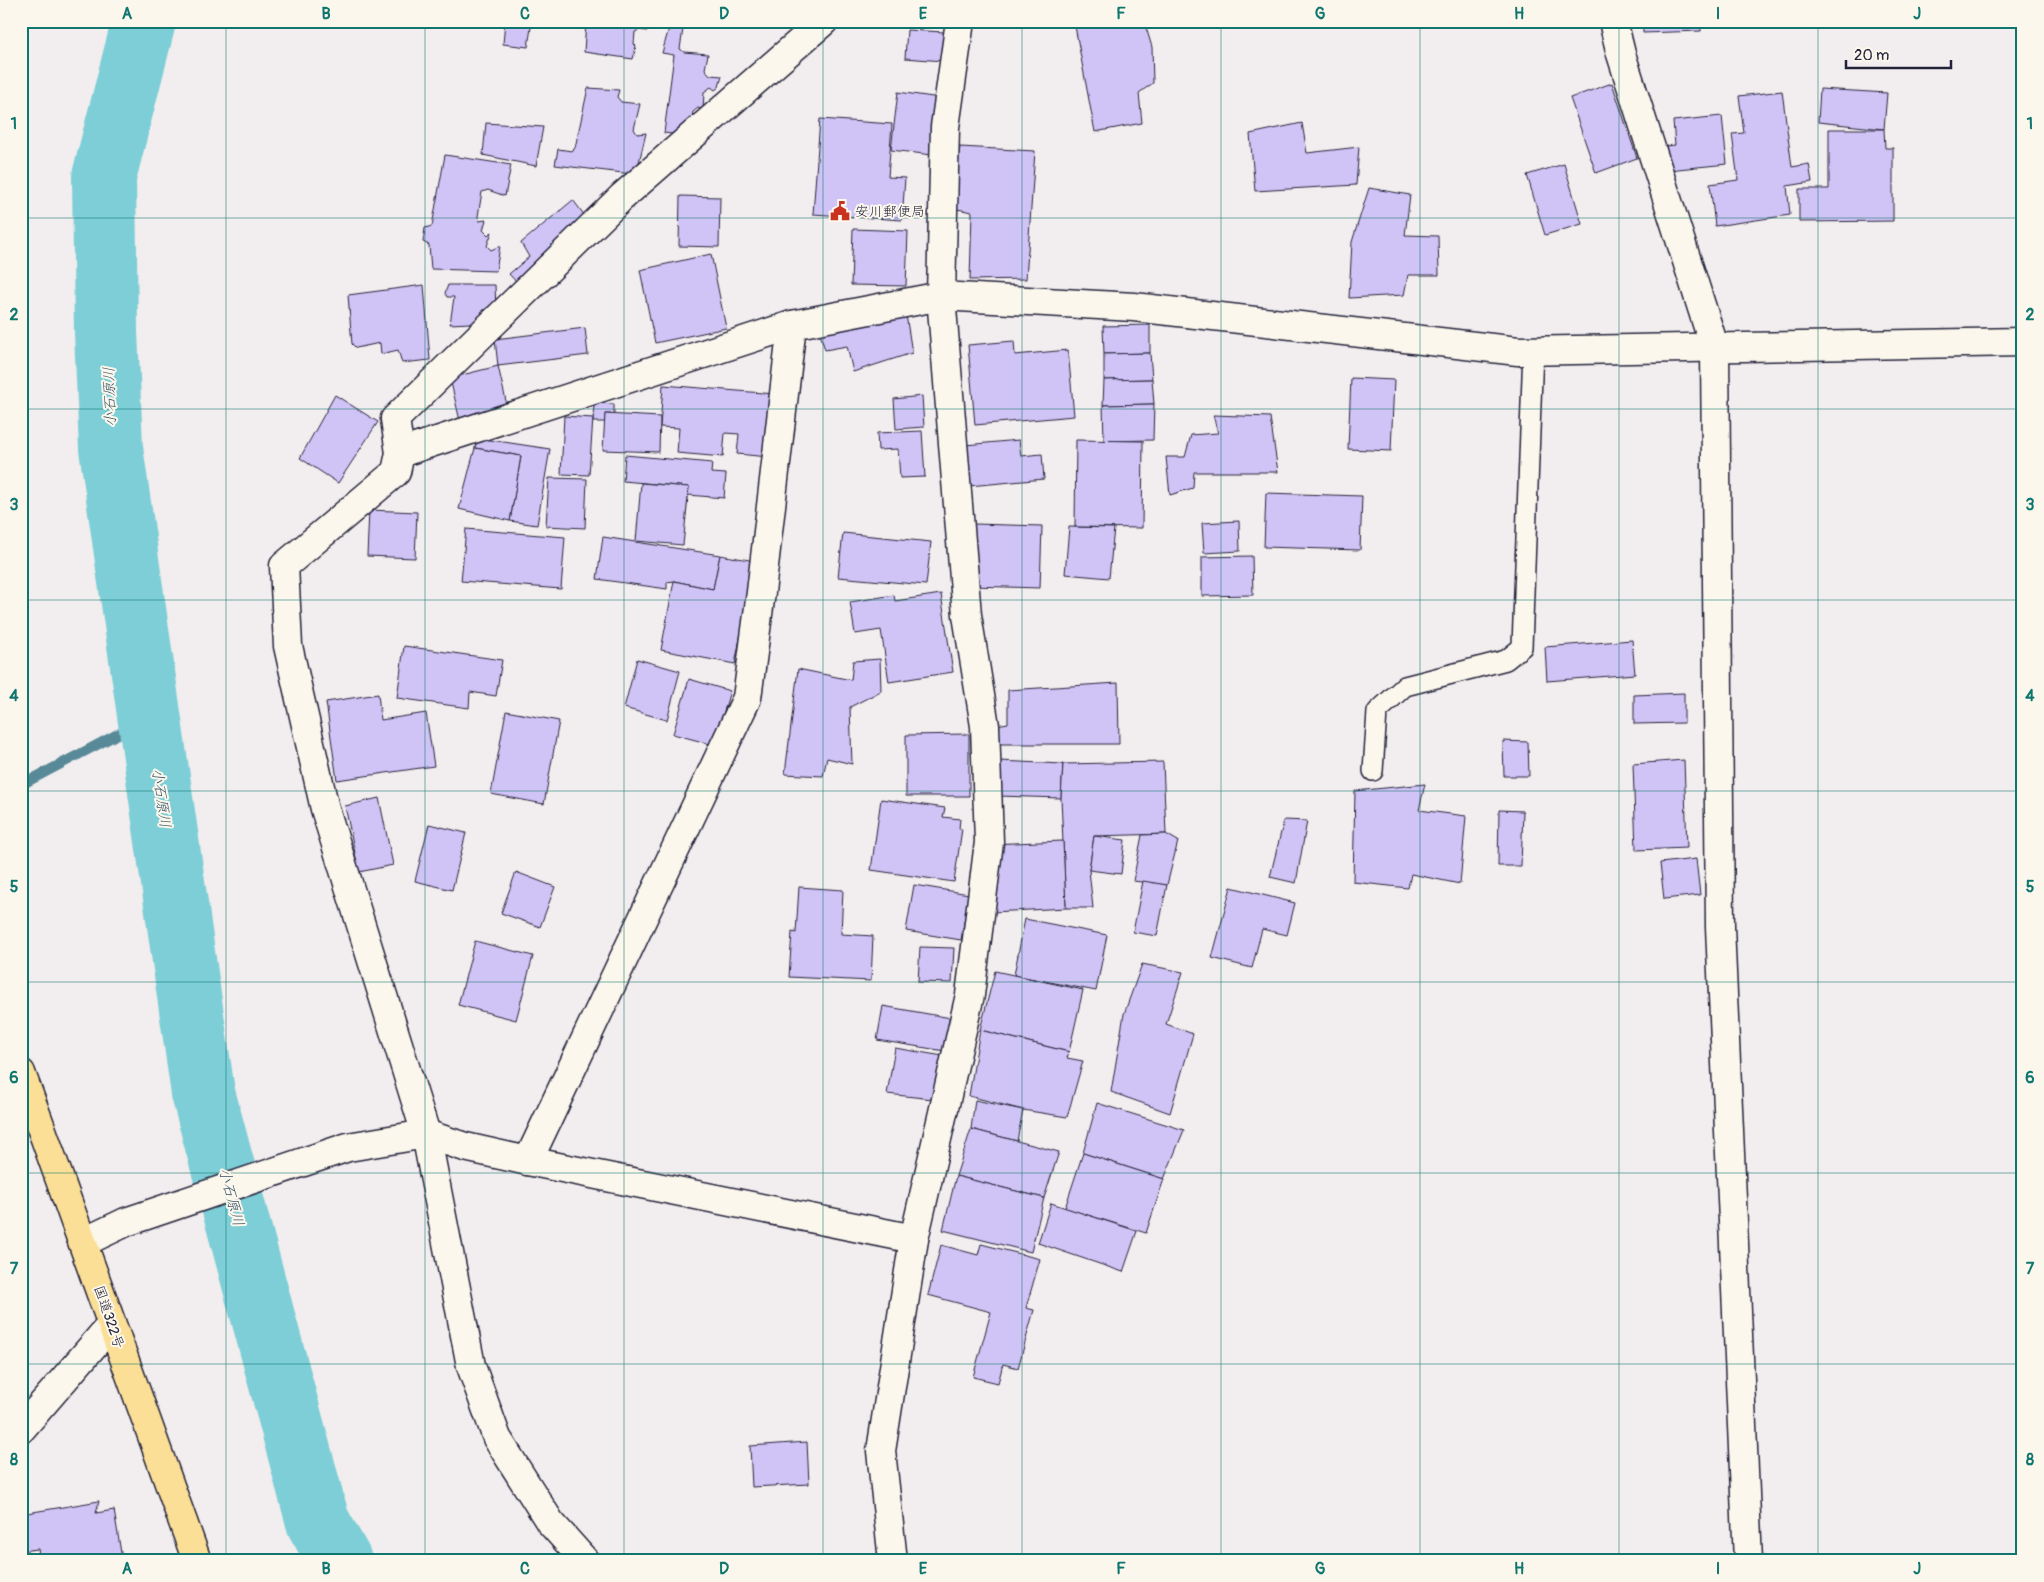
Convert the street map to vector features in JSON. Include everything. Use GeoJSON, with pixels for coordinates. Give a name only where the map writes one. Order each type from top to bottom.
{"type":"FeatureCollection","features":[{"type":"Feature","properties":{"kind":"highway","name":"国道322号"},"geometry":{"type":"LineString","coordinates":[[21,1073],[84,1242],[111,1325],[197,1561]]}},
{"type":"Feature","properties":{"kind":"street"},"geometry":{"type":"LineString","coordinates":[[585,1561],[550,1522],[497,1438],[471,1366],[426,1134],[325,809],[288,646],[284,566],[396,472],[400,454],[395,419],[622,197],[824,21]]}},
{"type":"Feature","properties":{"kind":"street"},"geometry":{"type":"LineString","coordinates":[[893,1561],[881,1451],[914,1239],[970,995],[989,842],[985,726],[966,615],[941,296],[945,126],[960,21]]}},
{"type":"Feature","properties":{"kind":"street"},"geometry":{"type":"LineString","coordinates":[[1613,21],[1621,54],[1715,349],[1720,927],[1748,1561]]}},
{"type":"Feature","properties":{"kind":"street"},"geometry":{"type":"LineString","coordinates":[[400,454],[792,325],[941,296],[1134,307],[1518,351],[1715,349],[2023,342]]}},
{"type":"Feature","properties":{"kind":"street"},"geometry":{"type":"LineString","coordinates":[[528,1162],[747,698],[792,325]]}},
{"type":"Feature","properties":{"kind":"street"},"geometry":{"type":"LineString","coordinates":[[84,1242],[126,1222],[348,1147],[426,1134],[465,1147],[528,1162],[914,1239]]}},
{"type":"Feature","properties":{"kind":"street"},"geometry":{"type":"LineString","coordinates":[[21,1429],[111,1325]]}},
{"type":"Feature","properties":{"kind":"lane"},"geometry":{"type":"LineString","coordinates":[[1373,771],[1377,712],[1405,686],[1506,660],[1522,647],[1533,350]]}},
{"type":"Feature","properties":{"kind":"building"},"geometry":{"type":"Polygon","coordinates":[[[505,21],[532,21],[528,47],[503,44],[505,21]]]}},
{"type":"Feature","properties":{"kind":"building"},"geometry":{"type":"Polygon","coordinates":[[[586,21],[647,21],[647,31],[639,30],[635,32],[634,44],[636,46],[633,59],[584,52],[586,21]]]}},
{"type":"Feature","properties":{"kind":"building"},"geometry":{"type":"Polygon","coordinates":[[[1074,21],[1144,21],[1152,47],[1153,83],[1139,93],[1142,123],[1095,132],[1074,21]]]}},
{"type":"Feature","properties":{"kind":"building"},"geometry":{"type":"Polygon","coordinates":[[[1643,21],[1701,21],[1701,31],[1643,33],[1643,21]]]}},
{"type":"Feature","properties":{"kind":"building"},"geometry":{"type":"Polygon","coordinates":[[[669,28],[683,29],[680,49],[684,52],[708,54],[705,69],[710,75],[722,76],[719,87],[715,90],[711,87],[704,92],[703,110],[698,108],[693,112],[688,136],[664,133],[674,55],[662,53],[669,28]]]}},
{"type":"Feature","properties":{"kind":"building"},"geometry":{"type":"Polygon","coordinates":[[[907,30],[944,32],[943,61],[905,58],[907,30]]]}},
{"type":"Feature","properties":{"kind":"building"},"geometry":{"type":"Polygon","coordinates":[[[1612,83],[1637,158],[1596,173],[1570,98],[1612,83]]]}},
{"type":"Feature","properties":{"kind":"building"},"geometry":{"type":"Polygon","coordinates":[[[588,88],[619,90],[617,97],[621,102],[640,104],[634,129],[637,134],[646,133],[637,171],[632,174],[555,165],[558,149],[572,151],[575,148],[588,88]]]}},
{"type":"Feature","properties":{"kind":"building"},"geometry":{"type":"Polygon","coordinates":[[[1820,89],[1887,93],[1884,129],[1818,122],[1820,89]]]}},
{"type":"Feature","properties":{"kind":"building"},"geometry":{"type":"Polygon","coordinates":[[[1782,91],[1792,167],[1809,164],[1812,182],[1787,186],[1790,215],[1715,226],[1710,184],[1738,180],[1732,134],[1744,133],[1739,96],[1782,91]]]}},
{"type":"Feature","properties":{"kind":"building"},"geometry":{"type":"Polygon","coordinates":[[[898,92],[940,98],[932,155],[891,150],[898,92]]]}},
{"type":"Feature","properties":{"kind":"building"},"geometry":{"type":"Polygon","coordinates":[[[1722,116],[1727,164],[1668,170],[1666,146],[1675,145],[1673,121],[1722,116]]]}},
{"type":"Feature","properties":{"kind":"building"},"geometry":{"type":"Polygon","coordinates":[[[820,119],[892,124],[888,177],[905,178],[902,220],[813,214],[820,119]]]}},
{"type":"Feature","properties":{"kind":"building"},"geometry":{"type":"Polygon","coordinates":[[[486,123],[543,127],[536,166],[483,155],[486,123]]]}},
{"type":"Feature","properties":{"kind":"building"},"geometry":{"type":"Polygon","coordinates":[[[1302,123],[1307,153],[1359,147],[1356,185],[1255,191],[1250,134],[1302,123]]]}},
{"type":"Feature","properties":{"kind":"building"},"geometry":{"type":"Polygon","coordinates":[[[1829,129],[1884,129],[1885,148],[1893,148],[1893,221],[1799,222],[1799,189],[1829,189],[1829,129]]]}},
{"type":"Feature","properties":{"kind":"building"},"geometry":{"type":"Polygon","coordinates":[[[960,147],[1035,151],[1026,279],[970,280],[972,212],[952,208],[960,147]]]}},
{"type":"Feature","properties":{"kind":"building"},"geometry":{"type":"Polygon","coordinates":[[[445,155],[511,165],[505,196],[488,190],[482,192],[478,216],[479,221],[486,220],[483,230],[488,235],[492,232],[487,246],[491,250],[500,246],[496,271],[431,269],[429,245],[423,242],[425,228],[432,226],[445,155]]]}},
{"type":"Feature","properties":{"kind":"building"},"geometry":{"type":"Polygon","coordinates":[[[1564,164],[1582,224],[1545,235],[1527,175],[1564,164]]]}},
{"type":"Feature","properties":{"kind":"building"},"geometry":{"type":"Polygon","coordinates":[[[1369,188],[1410,195],[1405,235],[1438,236],[1439,275],[1408,275],[1404,295],[1349,298],[1352,242],[1369,188]]]}},
{"type":"Feature","properties":{"kind":"building"},"geometry":{"type":"Polygon","coordinates":[[[680,196],[720,197],[719,247],[679,246],[680,196]]]}},
{"type":"Feature","properties":{"kind":"building"},"geometry":{"type":"Polygon","coordinates":[[[573,200],[591,224],[521,287],[509,274],[529,257],[521,243],[573,200]]]}},
{"type":"Feature","properties":{"kind":"building"},"geometry":{"type":"Polygon","coordinates":[[[853,229],[908,231],[906,286],[851,285],[853,229]]]}},
{"type":"Feature","properties":{"kind":"building"},"geometry":{"type":"Polygon","coordinates":[[[711,254],[726,328],[655,343],[640,270],[711,254]]]}},
{"type":"Feature","properties":{"kind":"building"},"geometry":{"type":"Polygon","coordinates":[[[424,285],[430,360],[402,363],[398,350],[381,354],[380,343],[356,348],[352,344],[348,295],[424,285]]]}},
{"type":"Feature","properties":{"kind":"building"},"geometry":{"type":"Polygon","coordinates":[[[448,285],[495,285],[496,310],[490,311],[488,307],[481,312],[484,317],[481,325],[469,327],[470,323],[450,324],[454,297],[447,297],[445,293],[448,285]]]}},
{"type":"Feature","properties":{"kind":"building"},"geometry":{"type":"Polygon","coordinates":[[[904,302],[912,353],[853,372],[847,346],[825,350],[816,320],[904,302]]]}},
{"type":"Feature","properties":{"kind":"building"},"geometry":{"type":"Polygon","coordinates":[[[1150,325],[1150,353],[1104,354],[1103,326],[1150,325]]]}},
{"type":"Feature","properties":{"kind":"building"},"geometry":{"type":"Polygon","coordinates":[[[585,328],[588,355],[498,366],[495,339],[585,328]]]}},
{"type":"Feature","properties":{"kind":"building"},"geometry":{"type":"Polygon","coordinates":[[[1014,341],[1015,355],[1068,350],[1074,416],[975,425],[968,345],[1014,341]]]}},
{"type":"Feature","properties":{"kind":"building"},"geometry":{"type":"Polygon","coordinates":[[[1150,353],[1152,379],[1104,380],[1104,354],[1150,353]]]}},
{"type":"Feature","properties":{"kind":"building"},"geometry":{"type":"Polygon","coordinates":[[[498,366],[508,410],[460,421],[450,378],[498,366]]]}},
{"type":"Feature","properties":{"kind":"building"},"geometry":{"type":"Polygon","coordinates":[[[1351,378],[1394,380],[1391,451],[1348,449],[1351,378]]]}},
{"type":"Feature","properties":{"kind":"building"},"geometry":{"type":"Polygon","coordinates":[[[1152,379],[1154,404],[1103,405],[1104,380],[1152,379]]]}},
{"type":"Feature","properties":{"kind":"building"},"geometry":{"type":"Polygon","coordinates":[[[663,385],[775,394],[769,457],[737,454],[739,434],[725,433],[723,457],[677,453],[679,428],[660,427],[663,385]]]}},
{"type":"Feature","properties":{"kind":"building"},"geometry":{"type":"Polygon","coordinates":[[[335,395],[378,422],[338,483],[300,458],[335,395]]]}},
{"type":"Feature","properties":{"kind":"building"},"geometry":{"type":"Polygon","coordinates":[[[922,396],[924,427],[896,429],[894,399],[922,396]]]}},
{"type":"Feature","properties":{"kind":"building"},"geometry":{"type":"Polygon","coordinates":[[[594,403],[614,404],[614,414],[605,414],[605,422],[593,422],[594,403]]]}},
{"type":"Feature","properties":{"kind":"building"},"geometry":{"type":"Polygon","coordinates":[[[1154,404],[1153,440],[1104,441],[1103,405],[1154,404]]]}},
{"type":"Feature","properties":{"kind":"building"},"geometry":{"type":"Polygon","coordinates":[[[605,414],[660,417],[659,452],[603,450],[605,414]]]}},
{"type":"Feature","properties":{"kind":"building"},"geometry":{"type":"Polygon","coordinates":[[[1213,415],[1270,417],[1278,472],[1194,472],[1193,488],[1170,495],[1166,457],[1185,457],[1191,435],[1218,433],[1213,415]]]}},
{"type":"Feature","properties":{"kind":"building"},"geometry":{"type":"Polygon","coordinates":[[[564,416],[593,418],[589,475],[561,474],[564,416]]]}},
{"type":"Feature","properties":{"kind":"building"},"geometry":{"type":"Polygon","coordinates":[[[922,431],[925,477],[900,478],[898,449],[878,450],[877,433],[922,431]]]}},
{"type":"Feature","properties":{"kind":"building"},"geometry":{"type":"Polygon","coordinates":[[[477,438],[550,449],[537,525],[510,521],[521,456],[475,448],[477,438]]]}},
{"type":"Feature","properties":{"kind":"building"},"geometry":{"type":"Polygon","coordinates":[[[1019,440],[1021,456],[1042,454],[1044,479],[969,486],[965,445],[1019,440]]]}},
{"type":"Feature","properties":{"kind":"building"},"geometry":{"type":"Polygon","coordinates":[[[1076,440],[1143,441],[1142,528],[1075,527],[1076,440]]]}},
{"type":"Feature","properties":{"kind":"building"},"geometry":{"type":"Polygon","coordinates":[[[475,448],[521,456],[510,521],[459,509],[475,448]]]}},
{"type":"Feature","properties":{"kind":"building"},"geometry":{"type":"Polygon","coordinates":[[[625,455],[712,463],[711,473],[726,474],[724,498],[688,495],[689,487],[623,481],[625,455]]]}},
{"type":"Feature","properties":{"kind":"building"},"geometry":{"type":"Polygon","coordinates":[[[549,478],[587,479],[585,528],[546,526],[549,478]]]}},
{"type":"Feature","properties":{"kind":"building"},"geometry":{"type":"Polygon","coordinates":[[[641,483],[689,487],[683,545],[636,541],[641,483]]]}},
{"type":"Feature","properties":{"kind":"building"},"geometry":{"type":"Polygon","coordinates":[[[1266,493],[1362,496],[1360,550],[1264,547],[1266,493]]]}},
{"type":"Feature","properties":{"kind":"building"},"geometry":{"type":"Polygon","coordinates":[[[369,510],[417,512],[415,558],[367,556],[369,510]]]}},
{"type":"Feature","properties":{"kind":"building"},"geometry":{"type":"Polygon","coordinates":[[[1239,521],[1240,551],[1204,553],[1202,523],[1239,521]]]}},
{"type":"Feature","properties":{"kind":"building"},"geometry":{"type":"Polygon","coordinates":[[[974,524],[1042,526],[1040,588],[972,586],[974,524]]]}},
{"type":"Feature","properties":{"kind":"building"},"geometry":{"type":"Polygon","coordinates":[[[1069,527],[1114,528],[1109,578],[1065,574],[1069,527]]]}},
{"type":"Feature","properties":{"kind":"building"},"geometry":{"type":"Polygon","coordinates":[[[466,529],[565,537],[561,589],[461,581],[466,529]]]}},
{"type":"Feature","properties":{"kind":"building"},"geometry":{"type":"Polygon","coordinates":[[[843,533],[931,542],[926,585],[838,577],[843,533]]]}},
{"type":"Feature","properties":{"kind":"building"},"geometry":{"type":"Polygon","coordinates":[[[603,537],[720,555],[713,589],[674,581],[667,582],[667,589],[597,579],[603,537]]]}},
{"type":"Feature","properties":{"kind":"building"},"geometry":{"type":"Polygon","coordinates":[[[720,555],[755,561],[735,664],[661,650],[674,581],[713,589],[720,555]]]}},
{"type":"Feature","properties":{"kind":"building"},"geometry":{"type":"Polygon","coordinates":[[[1252,556],[1253,595],[1202,596],[1202,557],[1252,556]]]}},
{"type":"Feature","properties":{"kind":"building"},"geometry":{"type":"Polygon","coordinates":[[[941,594],[953,672],[889,682],[881,630],[855,634],[850,602],[894,595],[895,601],[941,594]]]}},
{"type":"Feature","properties":{"kind":"building"},"geometry":{"type":"Polygon","coordinates":[[[1632,640],[1635,674],[1547,681],[1545,647],[1632,640]]]}},
{"type":"Feature","properties":{"kind":"building"},"geometry":{"type":"Polygon","coordinates":[[[404,646],[502,660],[496,696],[470,692],[469,708],[397,698],[404,646]]]}},
{"type":"Feature","properties":{"kind":"building"},"geometry":{"type":"Polygon","coordinates":[[[637,659],[680,671],[667,720],[624,708],[637,659]]]}},
{"type":"Feature","properties":{"kind":"building"},"geometry":{"type":"Polygon","coordinates":[[[880,659],[881,691],[850,707],[852,764],[827,758],[823,776],[785,774],[798,669],[851,680],[853,661],[880,659]]]}},
{"type":"Feature","properties":{"kind":"building"},"geometry":{"type":"Polygon","coordinates":[[[689,679],[730,691],[714,745],[673,734],[689,679]]]}},
{"type":"Feature","properties":{"kind":"building"},"geometry":{"type":"Polygon","coordinates":[[[1118,683],[1119,744],[992,744],[990,726],[1008,723],[1008,690],[1118,683]]]}},
{"type":"Feature","properties":{"kind":"building"},"geometry":{"type":"Polygon","coordinates":[[[1684,693],[1684,723],[1634,724],[1634,695],[1684,693]]]}},
{"type":"Feature","properties":{"kind":"building"},"geometry":{"type":"Polygon","coordinates":[[[378,694],[381,720],[426,713],[434,766],[337,780],[326,702],[378,694]]]}},
{"type":"Feature","properties":{"kind":"building"},"geometry":{"type":"Polygon","coordinates":[[[506,711],[559,721],[544,804],[491,794],[506,711]]]}},
{"type":"Feature","properties":{"kind":"building"},"geometry":{"type":"Polygon","coordinates":[[[969,734],[969,796],[906,796],[906,735],[969,734]]]}},
{"type":"Feature","properties":{"kind":"building"},"geometry":{"type":"Polygon","coordinates":[[[1503,741],[1528,742],[1529,776],[1504,776],[1503,741]]]}},
{"type":"Feature","properties":{"kind":"building"},"geometry":{"type":"Polygon","coordinates":[[[1684,760],[1687,848],[1636,850],[1633,764],[1684,760]]]}},
{"type":"Feature","properties":{"kind":"building"},"geometry":{"type":"Polygon","coordinates":[[[999,761],[1063,764],[1061,798],[998,796],[999,761]]]}},
{"type":"Feature","properties":{"kind":"building"},"geometry":{"type":"Polygon","coordinates":[[[1163,762],[1166,834],[1094,836],[1089,870],[1093,908],[1066,908],[1061,798],[1063,764],[1163,762]]]}},
{"type":"Feature","properties":{"kind":"building"},"geometry":{"type":"Polygon","coordinates":[[[1425,784],[1419,810],[1466,816],[1460,884],[1411,874],[1408,888],[1353,882],[1355,791],[1425,784]]]}},
{"type":"Feature","properties":{"kind":"building"},"geometry":{"type":"Polygon","coordinates":[[[379,798],[393,865],[359,872],[345,806],[379,798]]]}},
{"type":"Feature","properties":{"kind":"building"},"geometry":{"type":"Polygon","coordinates":[[[881,799],[945,808],[943,817],[960,819],[959,829],[962,829],[954,882],[871,870],[881,799]]]}},
{"type":"Feature","properties":{"kind":"building"},"geometry":{"type":"Polygon","coordinates":[[[1499,810],[1523,811],[1521,866],[1498,866],[1499,810]]]}},
{"type":"Feature","properties":{"kind":"building"},"geometry":{"type":"Polygon","coordinates":[[[1284,820],[1307,821],[1296,883],[1270,877],[1284,820]]]}},
{"type":"Feature","properties":{"kind":"building"},"geometry":{"type":"Polygon","coordinates":[[[429,824],[466,833],[452,890],[415,881],[429,824]]]}},
{"type":"Feature","properties":{"kind":"building"},"geometry":{"type":"Polygon","coordinates":[[[1166,834],[1178,841],[1167,885],[1133,881],[1142,835],[1166,834]]]}},
{"type":"Feature","properties":{"kind":"building"},"geometry":{"type":"Polygon","coordinates":[[[1094,836],[1125,840],[1121,874],[1089,870],[1094,836]]]}},
{"type":"Feature","properties":{"kind":"building"},"geometry":{"type":"Polygon","coordinates":[[[1063,841],[1066,908],[993,912],[989,844],[1063,841]]]}},
{"type":"Feature","properties":{"kind":"building"},"geometry":{"type":"Polygon","coordinates":[[[1696,859],[1700,895],[1664,899],[1660,863],[1696,859]]]}},
{"type":"Feature","properties":{"kind":"building"},"geometry":{"type":"Polygon","coordinates":[[[516,872],[555,887],[540,927],[501,913],[516,872]]]}},
{"type":"Feature","properties":{"kind":"building"},"geometry":{"type":"Polygon","coordinates":[[[1143,881],[1167,885],[1157,936],[1133,932],[1143,881]]]}},
{"type":"Feature","properties":{"kind":"building"},"geometry":{"type":"Polygon","coordinates":[[[914,885],[969,894],[961,940],[906,931],[914,885]]]}},
{"type":"Feature","properties":{"kind":"building"},"geometry":{"type":"Polygon","coordinates":[[[799,887],[843,890],[841,934],[873,936],[871,981],[789,977],[792,932],[796,933],[799,887]]]}},
{"type":"Feature","properties":{"kind":"building"},"geometry":{"type":"Polygon","coordinates":[[[1231,887],[1295,903],[1287,935],[1262,929],[1252,968],[1212,958],[1231,887]]]}},
{"type":"Feature","properties":{"kind":"building"},"geometry":{"type":"Polygon","coordinates":[[[1025,919],[1107,935],[1096,991],[1014,975],[1025,919]]]}},
{"type":"Feature","properties":{"kind":"building"},"geometry":{"type":"Polygon","coordinates":[[[475,941],[533,956],[516,1020],[458,1005],[475,941]]]}},
{"type":"Feature","properties":{"kind":"building"},"geometry":{"type":"Polygon","coordinates":[[[920,947],[954,948],[952,983],[918,982],[920,947]]]}},
{"type":"Feature","properties":{"kind":"building"},"geometry":{"type":"Polygon","coordinates":[[[1142,964],[1183,972],[1166,1024],[1193,1034],[1170,1113],[1111,1092],[1124,1014],[1142,964]]]}},
{"type":"Feature","properties":{"kind":"building"},"geometry":{"type":"Polygon","coordinates":[[[995,971],[1083,990],[1069,1052],[980,1030],[995,971]]]}},
{"type":"Feature","properties":{"kind":"building"},"geometry":{"type":"Polygon","coordinates":[[[883,1006],[951,1018],[945,1051],[877,1040],[883,1006]]]}},
{"type":"Feature","properties":{"kind":"building"},"geometry":{"type":"Polygon","coordinates":[[[980,1030],[1069,1052],[1067,1058],[1083,1061],[1067,1117],[1023,1110],[969,1096],[980,1030]]]}},
{"type":"Feature","properties":{"kind":"building"},"geometry":{"type":"Polygon","coordinates":[[[895,1048],[949,1057],[942,1100],[887,1094],[895,1048]]]}},
{"type":"Feature","properties":{"kind":"building"},"geometry":{"type":"Polygon","coordinates":[[[975,1100],[1023,1110],[1017,1141],[971,1129],[975,1100]]]}},
{"type":"Feature","properties":{"kind":"building"},"geometry":{"type":"Polygon","coordinates":[[[1097,1103],[1184,1130],[1164,1179],[1083,1153],[1097,1103]]]}},
{"type":"Feature","properties":{"kind":"building"},"geometry":{"type":"Polygon","coordinates":[[[971,1129],[1059,1152],[1044,1198],[956,1176],[971,1129]]]}},
{"type":"Feature","properties":{"kind":"building"},"geometry":{"type":"Polygon","coordinates":[[[1083,1153],[1164,1179],[1146,1233],[1065,1208],[1083,1153]]]}},
{"type":"Feature","properties":{"kind":"building"},"geometry":{"type":"Polygon","coordinates":[[[956,1176],[1044,1198],[1031,1252],[943,1230],[956,1176]]]}},
{"type":"Feature","properties":{"kind":"building"},"geometry":{"type":"Polygon","coordinates":[[[1051,1203],[1137,1231],[1123,1272],[1038,1243],[1051,1203]]]}},
{"type":"Feature","properties":{"kind":"building"},"geometry":{"type":"Polygon","coordinates":[[[981,1244],[1040,1259],[1026,1308],[1034,1310],[1018,1368],[1003,1364],[998,1383],[973,1377],[991,1312],[928,1295],[941,1245],[978,1255],[981,1244]]]}},
{"type":"Feature","properties":{"kind":"building"},"geometry":{"type":"Polygon","coordinates":[[[807,1442],[809,1484],[752,1487],[750,1446],[807,1442]]]}},
{"type":"Feature","properties":{"kind":"building"},"geometry":{"type":"Polygon","coordinates":[[[99,1501],[96,1513],[114,1510],[122,1559],[40,1561],[38,1549],[21,1551],[21,1514],[99,1501]]]}},
{"type":"Feature","properties":{"kind":"waterway","name":"小石原川"},"geometry":{"type":"LineString","coordinates":[[144,21],[104,177],[106,332],[111,448],[203,1093],[318,1522],[340,1561]]}},
{"type":"Feature","properties":{"kind":"waterway"},"geometry":{"type":"LineString","coordinates":[[21,785],[150,717]]}},
{"type":"Feature","properties":{"kind":"place","name":"安川郵便局"},"geometry":{"type":"Point","coordinates":[840,211]}}]}
